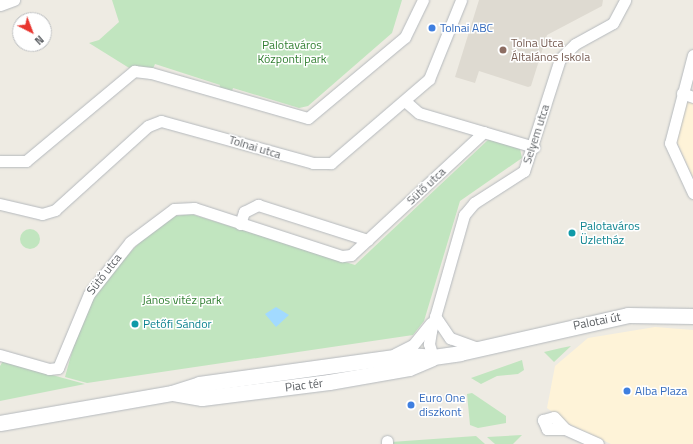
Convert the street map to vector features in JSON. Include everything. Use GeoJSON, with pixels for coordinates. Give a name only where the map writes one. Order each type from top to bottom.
{"type":"FeatureCollection","features":[{"type":"Feature","properties":{"kind":"main road","name":"Palotai út"},"geometry":{"type":"LineString","coordinates":[[502,342],[628,315],[693,316]]}},
{"type":"Feature","properties":{"kind":"main road","name":"Piac tér"},"geometry":{"type":"LineString","coordinates":[[0,423],[172,393],[199,384],[386,358],[433,357],[479,349],[502,342]]}},
{"type":"Feature","properties":{"kind":"main road","name":"Piac tér"},"geometry":{"type":"LineString","coordinates":[[172,393],[202,398],[329,382],[409,368],[433,357]]}},
{"type":"Feature","properties":{"kind":"street"},"geometry":{"type":"LineString","coordinates":[[0,5],[14,0]]}},
{"type":"Feature","properties":{"kind":"street","name":"Tolnai utca"},"geometry":{"type":"LineString","coordinates":[[0,204],[42,214],[55,210],[148,126],[161,121],[300,160],[322,164],[339,158],[405,101],[431,75],[461,0]]}},
{"type":"Feature","properties":{"kind":"street","name":"Selyem utca"},"geometry":{"type":"LineString","coordinates":[[433,357],[429,344],[435,316],[464,215],[481,198],[520,174],[534,147],[560,59],[575,44],[613,23],[625,0]]}},
{"type":"Feature","properties":{"kind":"street"},"geometry":{"type":"LineString","coordinates":[[0,162],[26,161],[134,71],[151,73],[308,118],[406,37],[421,2]]}},
{"type":"Feature","properties":{"kind":"street"},"geometry":{"type":"LineString","coordinates":[[693,55],[670,143],[693,193]]}},
{"type":"Feature","properties":{"kind":"street"},"geometry":{"type":"LineString","coordinates":[[682,93],[693,97]]}},
{"type":"Feature","properties":{"kind":"street"},"geometry":{"type":"LineString","coordinates":[[405,101],[419,113],[534,147]]}},
{"type":"Feature","properties":{"kind":"street","name":"Sütő utca"},"geometry":{"type":"LineString","coordinates":[[0,355],[49,369],[58,368],[89,294],[130,242],[164,214],[194,208],[342,256],[351,255],[484,132]]}},
{"type":"Feature","properties":{"kind":"street"},"geometry":{"type":"LineString","coordinates":[[240,224],[244,212],[258,205],[368,240]]}},
{"type":"Feature","properties":{"kind":"street"},"geometry":{"type":"LineString","coordinates":[[435,316],[450,338],[479,349]]}},
{"type":"Feature","properties":{"kind":"street","name":"Selyem utca"},"geometry":{"type":"LineString","coordinates":[[386,358],[413,345],[435,316]]}},
{"type":"Feature","properties":{"kind":"street"},"geometry":{"type":"LineString","coordinates":[[565,428],[598,444]]}},
{"type":"Feature","properties":{"kind":"shaded area","name":"Tolna Utca Általános Iskola"},"geometry":{"type":"Polygon","coordinates":[[[479,0],[603,0],[602,6],[547,35],[531,86],[528,87],[479,71],[475,83],[455,77],[479,0]]]}},
{"type":"Feature","properties":{"kind":"shaded area"},"geometry":{"type":"Polygon","coordinates":[[[686,100],[693,102],[693,178],[676,140],[686,100]]]}},
{"type":"Feature","properties":{"kind":"shaded area","name":"Alba Plaza"},"geometry":{"type":"Polygon","coordinates":[[[655,327],[693,330],[693,444],[611,444],[569,424],[547,408],[555,366],[588,338],[655,327]]]}},
{"type":"Feature","properties":{"kind":"green space","name":"Palotaváros Központi park"},"geometry":{"type":"Polygon","coordinates":[[[112,0],[402,0],[392,33],[308,106],[299,108],[233,88],[230,97],[218,91],[220,85],[155,64],[151,73],[134,71],[89,43],[99,40],[119,22],[112,0]]]}},
{"type":"Feature","properties":{"kind":"green space","name":"János vitéz park"},"geometry":{"type":"Polygon","coordinates":[[[489,139],[520,149],[522,158],[460,201],[424,321],[413,335],[87,383],[65,377],[83,312],[103,282],[139,243],[175,216],[191,214],[355,265],[489,139]]]}},
{"type":"Feature","properties":{"kind":"green space"},"geometry":{"type":"Polygon","coordinates":[[[30,229],[37,232],[40,239],[37,246],[30,249],[23,246],[20,239],[23,232],[30,229]]]}},
{"type":"Feature","properties":{"kind":"green space"},"geometry":{"type":"Polygon","coordinates":[[[571,346],[554,362],[544,352],[561,348],[571,346]]]}},
{"type":"Feature","properties":{"kind":"green space"},"geometry":{"type":"Polygon","coordinates":[[[522,360],[524,370],[518,374],[497,376],[481,384],[471,378],[522,360]]]}},
{"type":"Feature","properties":{"kind":"green space"},"geometry":{"type":"Polygon","coordinates":[[[3,361],[85,384],[0,401],[0,366],[3,361]]]}},
{"type":"Feature","properties":{"kind":"green space"},"geometry":{"type":"Polygon","coordinates":[[[472,393],[506,416],[506,423],[478,428],[470,425],[467,394],[472,393]]]}},
{"type":"Feature","properties":{"kind":"green space"},"geometry":{"type":"Polygon","coordinates":[[[522,435],[513,444],[495,444],[487,437],[522,435]]]}},
{"type":"Feature","properties":{"kind":"green space"},"geometry":{"type":"Polygon","coordinates":[[[476,436],[485,444],[391,444],[391,442],[476,436]]]}},
{"type":"Feature","properties":{"kind":"water"},"geometry":{"type":"Polygon","coordinates":[[[276,307],[289,315],[276,327],[265,314],[276,307]]]}},
{"type":"Feature","properties":{"kind":"place","name":"Tolnai ABC"},"geometry":{"type":"Point","coordinates":[432,28]}},
{"type":"Feature","properties":{"kind":"place","name":"Tolna Utca Általános Iskola"},"geometry":{"type":"Point","coordinates":[503,50]}},
{"type":"Feature","properties":{"kind":"place","name":"Palotaváros Üzletház"},"geometry":{"type":"Point","coordinates":[572,233]}},
{"type":"Feature","properties":{"kind":"place","name":"Petőfi Sándor"},"geometry":{"type":"Point","coordinates":[135,324]}},
{"type":"Feature","properties":{"kind":"place","name":"Alba Plaza"},"geometry":{"type":"Point","coordinates":[627,391]}},
{"type":"Feature","properties":{"kind":"place","name":"Euro One diszkont"},"geometry":{"type":"Point","coordinates":[411,405]}}]}
